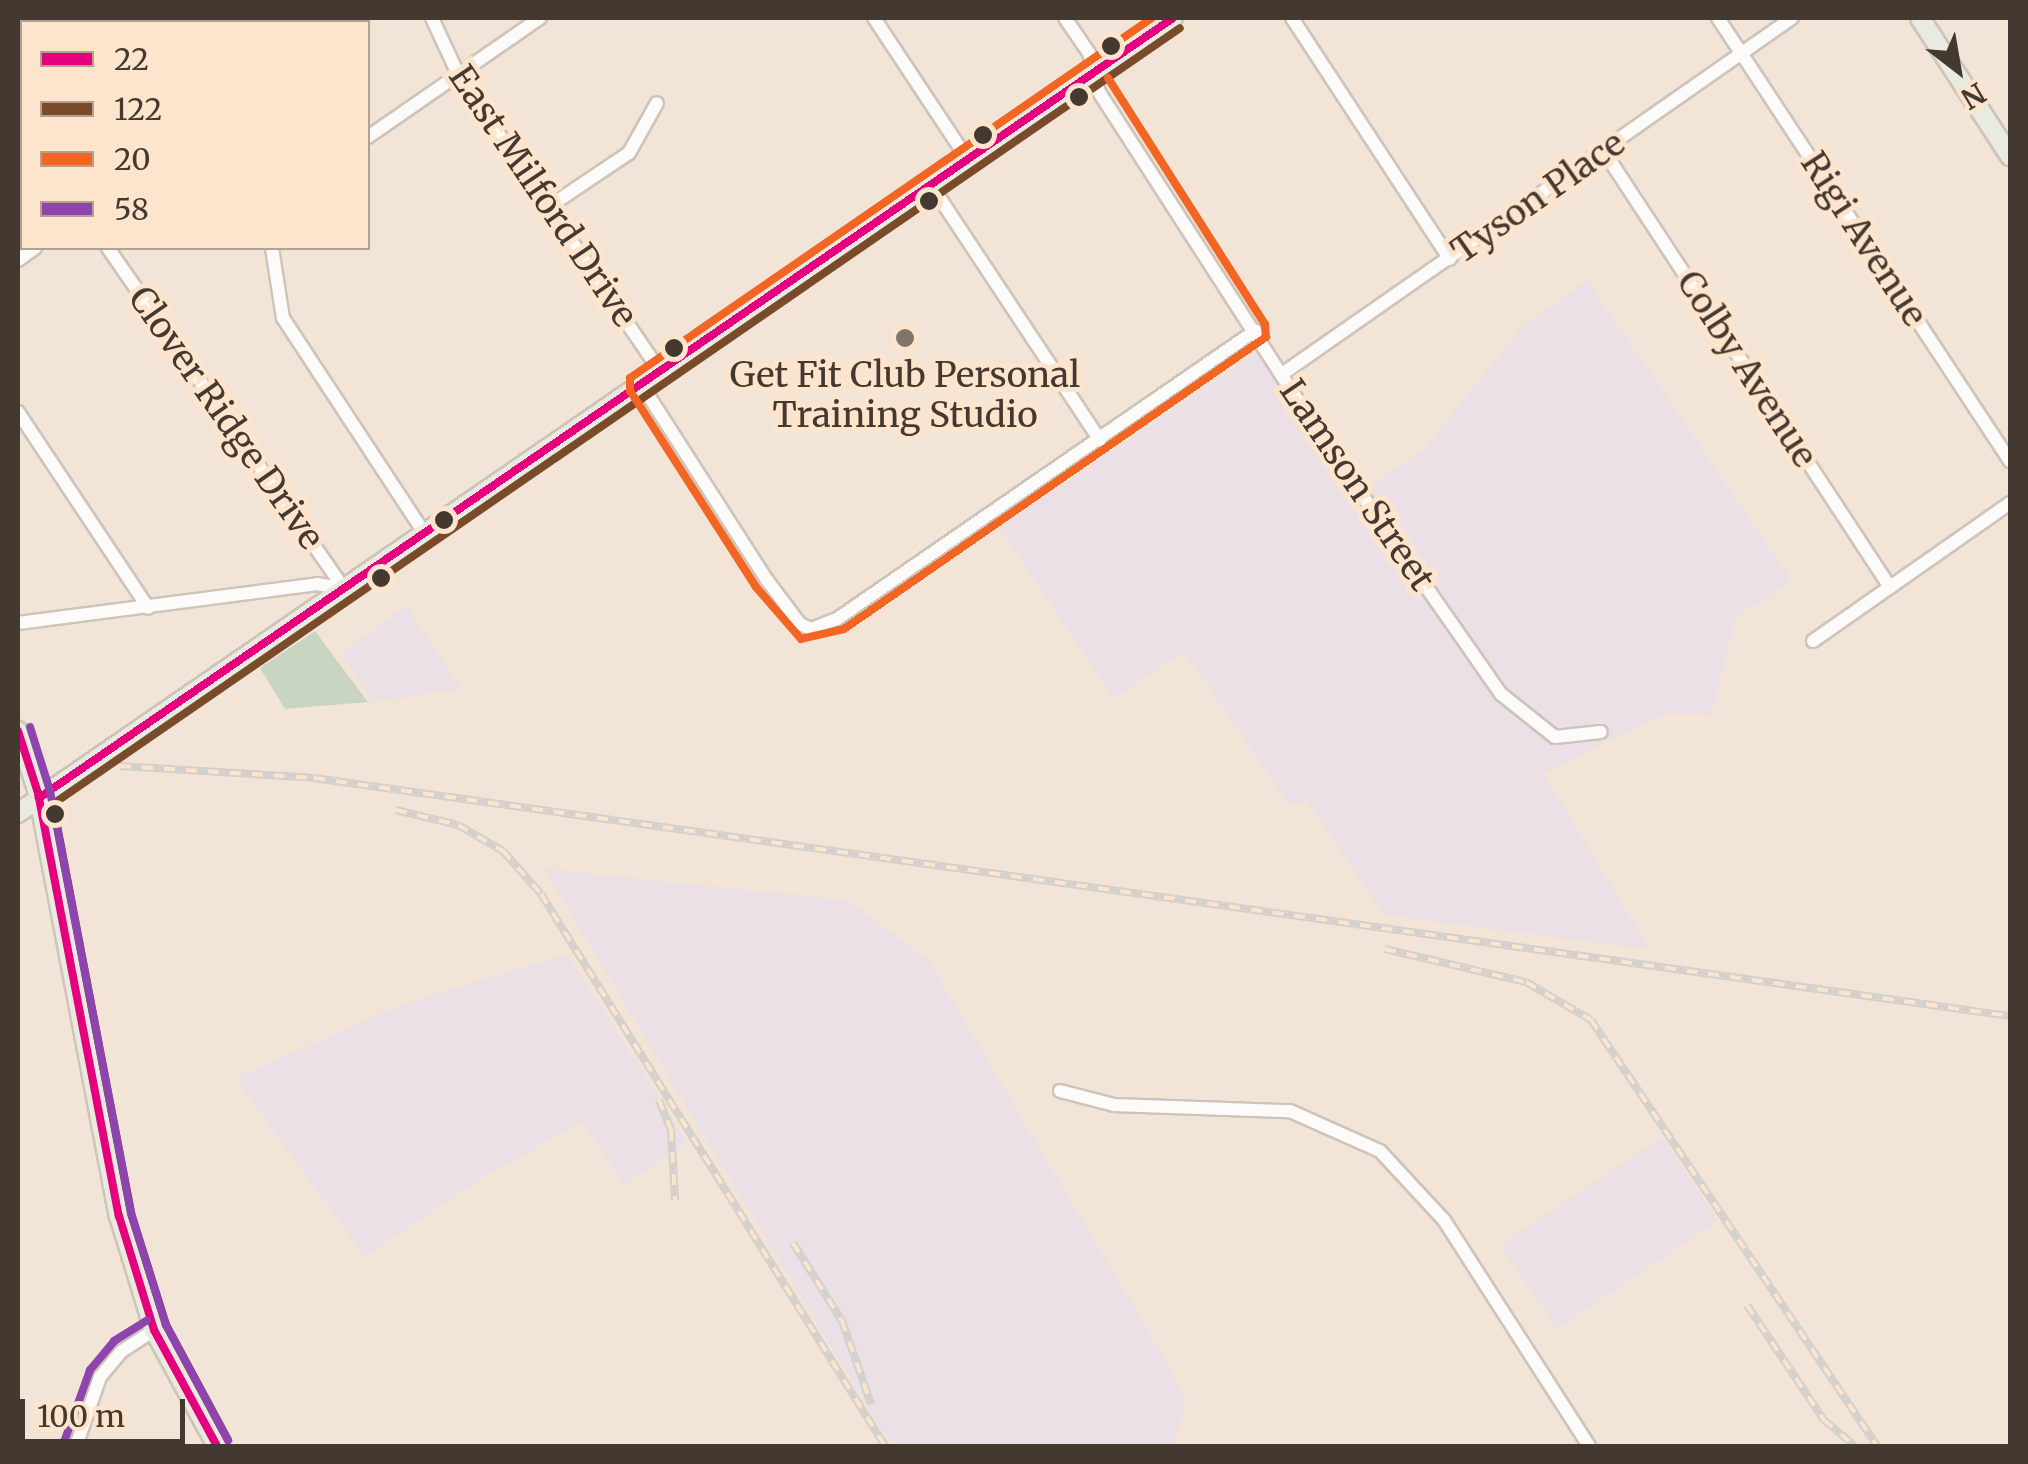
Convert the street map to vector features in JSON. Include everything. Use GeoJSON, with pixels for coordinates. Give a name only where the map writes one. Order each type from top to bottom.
{"type":"FeatureCollection","features":[{"type":"Feature","properties":{"kind":"main road"},"geometry":{"type":"LineString","coordinates":[[18,813],[1173,18]]}},
{"type":"Feature","properties":{"kind":"main road"},"geometry":{"type":"LineString","coordinates":[[1920,18],[2010,156]]}},
{"type":"Feature","properties":{"kind":"main road"},"geometry":{"type":"LineString","coordinates":[[18,731],[39,798],[88,1078],[118,1216],[154,1330],[218,1446]]}},
{"type":"Feature","properties":{"kind":"street","name":"East Milford Drive"},"geometry":{"type":"LineString","coordinates":[[432,18],[458,74],[660,370]]}},
{"type":"Feature","properties":{"kind":"street"},"geometry":{"type":"LineString","coordinates":[[370,136],[540,18]]}},
{"type":"Feature","properties":{"kind":"street"},"geometry":{"type":"LineString","coordinates":[[874,18],[968,160]]}},
{"type":"Feature","properties":{"kind":"street","name":"Lamson Street"},"geometry":{"type":"LineString","coordinates":[[1065,18],[1089,53],[1100,92],[1282,374],[1517,714],[1555,738],[1601,732]]}},
{"type":"Feature","properties":{"kind":"street"},"geometry":{"type":"LineString","coordinates":[[1292,18],[1450,259]]}},
{"type":"Feature","properties":{"kind":"street","name":"Rigi Avenue"},"geometry":{"type":"LineString","coordinates":[[1718,18],[2010,461]]}},
{"type":"Feature","properties":{"kind":"street","name":"Tyson Place"},"geometry":{"type":"LineString","coordinates":[[1282,374],[1792,18]]}},
{"type":"Feature","properties":{"kind":"street"},"geometry":{"type":"LineString","coordinates":[[550,206],[629,153],[657,103]]}},
{"type":"Feature","properties":{"kind":"street","name":"Colby Avenue"},"geometry":{"type":"LineString","coordinates":[[1603,150],[1890,587]]}},
{"type":"Feature","properties":{"kind":"street"},"geometry":{"type":"LineString","coordinates":[[931,185],[1100,440]]}},
{"type":"Feature","properties":{"kind":"street","name":"Clover Ridge Drive"},"geometry":{"type":"LineString","coordinates":[[109,250],[344,589]]}},
{"type":"Feature","properties":{"kind":"street"},"geometry":{"type":"LineString","coordinates":[[272,250],[282,318],[424,533]]}},
{"type":"Feature","properties":{"kind":"street"},"geometry":{"type":"LineString","coordinates":[[641,384],[767,580],[800,624],[811,629],[837,618],[1255,331]]}},
{"type":"Feature","properties":{"kind":"street"},"geometry":{"type":"LineString","coordinates":[[18,412],[148,608]]}},
{"type":"Feature","properties":{"kind":"street"},"geometry":{"type":"LineString","coordinates":[[1812,641],[2010,503]]}},
{"type":"Feature","properties":{"kind":"street"},"geometry":{"type":"LineString","coordinates":[[18,623],[317,584],[344,589]]}},
{"type":"Feature","properties":{"kind":"street"},"geometry":{"type":"LineString","coordinates":[[1060,1091],[1114,1105],[1290,1111],[1380,1151],[1412,1178],[1444,1220],[1589,1446]]}},
{"type":"Feature","properties":{"kind":"street"},"geometry":{"type":"LineString","coordinates":[[76,1446],[100,1377],[122,1351],[154,1330]]}},
{"type":"Feature","properties":{"kind":"shaded area"},"geometry":{"type":"Polygon","coordinates":[[[1587,280],[1792,581],[1736,617],[1712,714],[1667,713],[1543,773],[1650,949],[1384,915],[1307,801],[1288,804],[1184,651],[1114,698],[999,528],[1259,351],[1358,495],[1422,451],[1522,327],[1587,280]]]}},
{"type":"Feature","properties":{"kind":"shaded area"},"geometry":{"type":"Polygon","coordinates":[[[406,606],[461,689],[373,701],[341,653],[406,606]]]}},
{"type":"Feature","properties":{"kind":"shaded area"},"geometry":{"type":"Polygon","coordinates":[[[544,869],[849,901],[928,960],[1169,1366],[1186,1404],[1172,1446],[900,1446],[886,1438],[544,869]]]}},
{"type":"Feature","properties":{"kind":"shaded area"},"geometry":{"type":"Polygon","coordinates":[[[567,954],[687,1142],[624,1185],[583,1122],[481,1178],[365,1257],[235,1078],[403,1004],[567,954]]]}},
{"type":"Feature","properties":{"kind":"shaded area"},"geometry":{"type":"Polygon","coordinates":[[[1662,1137],[1718,1221],[1557,1329],[1500,1245],[1662,1137]]]}},
{"type":"Feature","properties":{"kind":"green space"},"geometry":{"type":"Polygon","coordinates":[[[315,631],[368,702],[285,709],[260,668],[315,631]]]}},
{"type":"Feature","properties":{"kind":"railway"},"geometry":{"type":"LineString","coordinates":[[120,766],[314,778],[2010,1016]]}},
{"type":"Feature","properties":{"kind":"railway"},"geometry":{"type":"LineString","coordinates":[[396,810],[458,825],[503,851],[541,894],[885,1446]]}},
{"type":"Feature","properties":{"kind":"railway"},"geometry":{"type":"LineString","coordinates":[[1385,949],[1526,982],[1591,1020],[1877,1446]]}},
{"type":"Feature","properties":{"kind":"railway"},"geometry":{"type":"LineString","coordinates":[[659,1100],[671,1130],[675,1200]]}},
{"type":"Feature","properties":{"kind":"railway"},"geometry":{"type":"LineString","coordinates":[[793,1243],[842,1321],[871,1404]]}},
{"type":"Feature","properties":{"kind":"railway"},"geometry":{"type":"LineString","coordinates":[[1747,1305],[1824,1420],[1855,1446]]}},
{"type":"Feature","properties":{"kind":"transit line","name":"20"},"geometry":{"type":"LineString","coordinates":[[1108,78],[1265,324],[1266,337],[844,629],[801,639],[756,587],[630,391],[630,378],[1152,18]]}},
{"type":"Feature","properties":{"kind":"transit line","name":"22"},"geometry":{"type":"LineString","coordinates":[[39,798],[1173,18]]}},
{"type":"Feature","properties":{"kind":"transit line","name":"122"},"geometry":{"type":"LineString","coordinates":[[228,1440],[166,1325],[131,1213],[53,804],[1180,28]]}},
{"type":"Feature","properties":{"kind":"transit line","name":"58"},"geometry":{"type":"LineString","coordinates":[[30,727],[50,791],[131,1213],[166,1325],[228,1440]]}},
{"type":"Feature","properties":{"kind":"transit line","name":"22"},"geometry":{"type":"LineString","coordinates":[[18,731],[38,793],[119,1216],[154,1330],[217,1446]]}},
{"type":"Feature","properties":{"kind":"transit line","name":"58"},"geometry":{"type":"LineString","coordinates":[[64,1442],[90,1370],[114,1341],[147,1320]]}},
{"type":"Feature","properties":{"kind":"place","name":"Get Fit Club Personal Training Studio"},"geometry":{"type":"Point","coordinates":[905,338]}}]}
